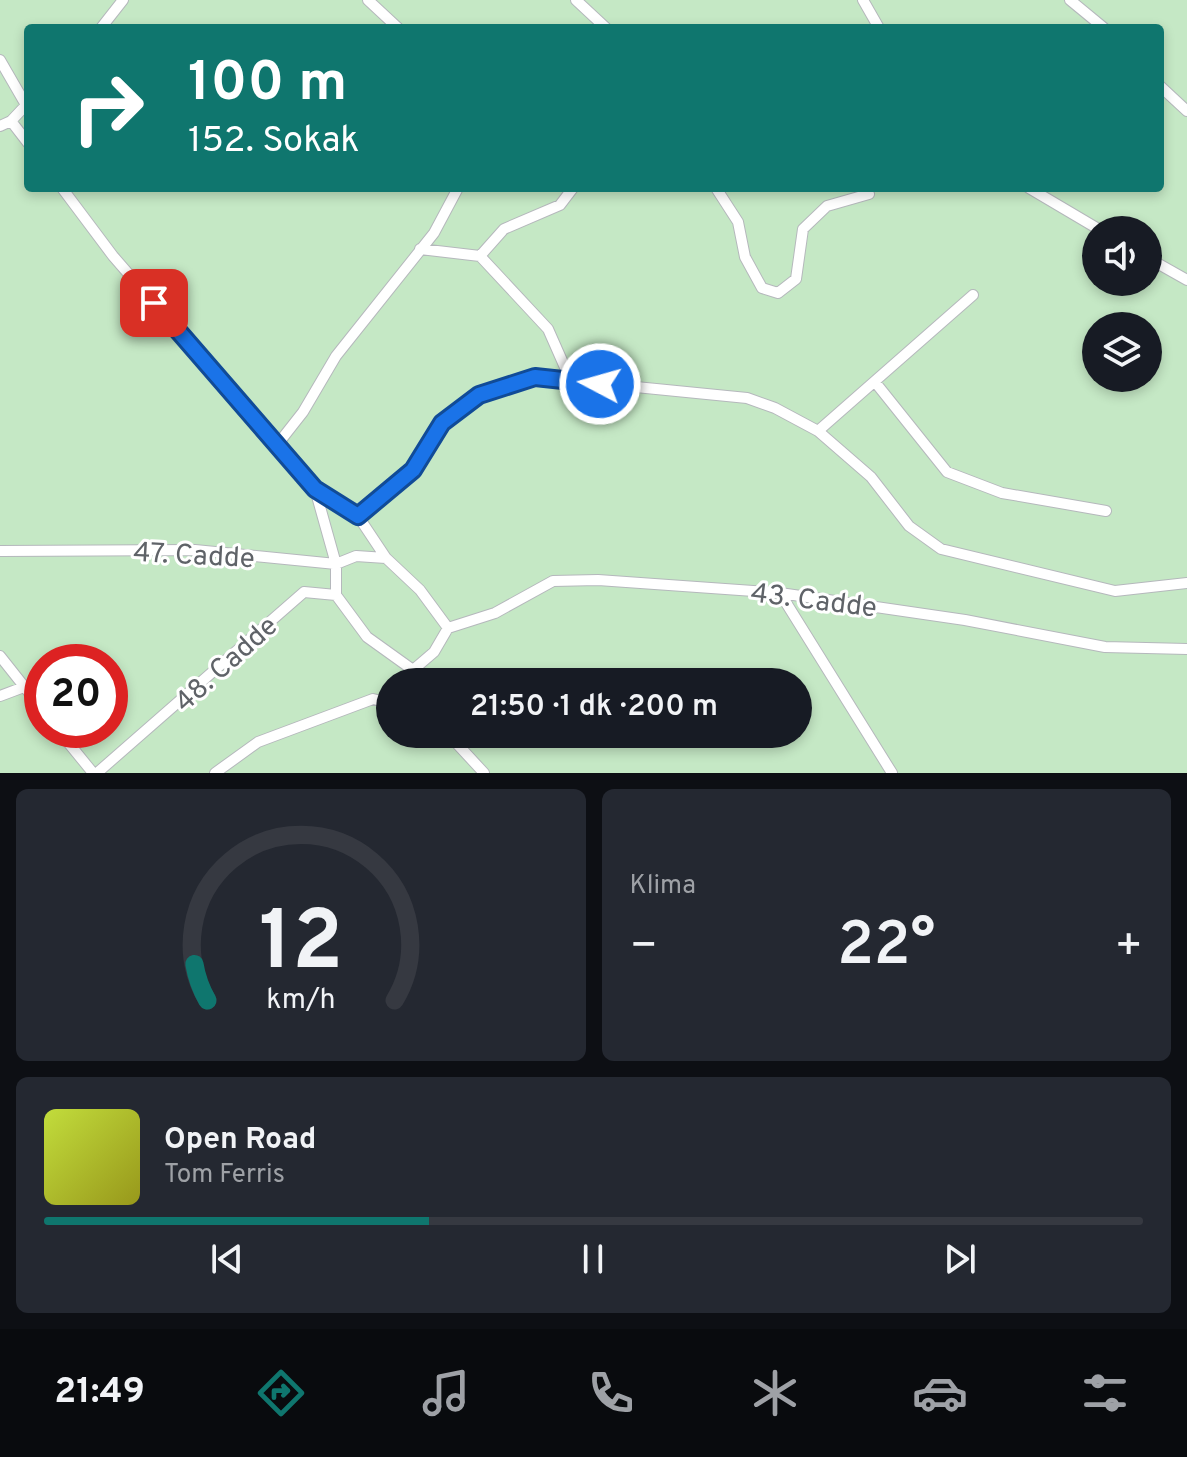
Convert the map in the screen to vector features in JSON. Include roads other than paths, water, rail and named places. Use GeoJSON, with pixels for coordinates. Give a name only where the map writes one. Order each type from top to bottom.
{"type":"FeatureCollection","features":[{"type":"Feature","properties":{"kind":"lane"},"geometry":{"type":"LineString","coordinates":[[104,24],[123,0]]}},
{"type":"Feature","properties":{"kind":"lane"},"geometry":{"type":"LineString","coordinates":[[368,0],[394,24]]}},
{"type":"Feature","properties":{"kind":"lane"},"geometry":{"type":"LineString","coordinates":[[576,0],[602,24]]}},
{"type":"Feature","properties":{"kind":"lane"},"geometry":{"type":"LineString","coordinates":[[863,0],[877,24]]}},
{"type":"Feature","properties":{"kind":"lane"},"geometry":{"type":"LineString","coordinates":[[1070,0],[1099,24]]}},
{"type":"Feature","properties":{"kind":"lane"},"geometry":{"type":"LineString","coordinates":[[0,60],[24,99]]}},
{"type":"Feature","properties":{"kind":"lane"},"geometry":{"type":"LineString","coordinates":[[1164,90],[1187,111]]}},
{"type":"Feature","properties":{"kind":"lane"},"geometry":{"type":"LineString","coordinates":[[24,107],[5,123],[24,140]]}},
{"type":"Feature","properties":{"kind":"lane"},"geometry":{"type":"LineString","coordinates":[[65,192],[113,256],[315,489],[358,516],[386,558],[420,590],[448,628],[434,652],[415,668]]}},
{"type":"Feature","properties":{"kind":"lane"},"geometry":{"type":"LineString","coordinates":[[277,445],[303,412],[336,356],[434,233],[456,192]]}},
{"type":"Feature","properties":{"kind":"lane"},"geometry":{"type":"LineString","coordinates":[[480,256],[504,229],[560,205],[570,192]]}},
{"type":"Feature","properties":{"kind":"lane"},"geometry":{"type":"LineString","coordinates":[[719,192],[738,222],[745,257],[762,288],[778,293],[796,279],[803,229],[827,206],[869,194]]}},
{"type":"Feature","properties":{"kind":"lane"},"geometry":{"type":"LineString","coordinates":[[1036,192],[1082,219]]}},
{"type":"Feature","properties":{"kind":"lane"},"geometry":{"type":"LineString","coordinates":[[420,249],[480,256],[548,329],[571,381]]}},
{"type":"Feature","properties":{"kind":"lane"},"geometry":{"type":"LineString","coordinates":[[1162,266],[1187,280]]}},
{"type":"Feature","properties":{"kind":"lane"},"geometry":{"type":"LineString","coordinates":[[818,431],[973,295]]}},
{"type":"Feature","properties":{"kind":"lane"},"geometry":{"type":"LineString","coordinates":[[358,516],[413,470],[442,423],[479,395],[535,377],[747,398],[818,431],[871,477],[909,526],[941,549],[1115,591],[1187,583]]}},
{"type":"Feature","properties":{"kind":"lane"},"geometry":{"type":"LineString","coordinates":[[875,382],[947,472],[1002,493],[1106,511]]}},
{"type":"Feature","properties":{"kind":"lane"},"geometry":{"type":"LineString","coordinates":[[315,489],[336,564],[336,595],[367,637],[410,668]]}},
{"type":"Feature","properties":{"kind":"lane","name":"47. Cadde"},"geometry":{"type":"LineString","coordinates":[[0,551],[195,550],[336,564],[356,556],[386,558]]}},
{"type":"Feature","properties":{"kind":"lane","name":"43. Cadde"},"geometry":{"type":"LineString","coordinates":[[448,628],[495,613],[553,581],[598,580],[780,593],[965,620],[1105,647],[1187,649]]}},
{"type":"Feature","properties":{"kind":"lane","name":"48. Cadde"},"geometry":{"type":"LineString","coordinates":[[95,773],[304,592],[336,595]]}},
{"type":"Feature","properties":{"kind":"lane"},"geometry":{"type":"LineString","coordinates":[[780,593],[892,773]]}},
{"type":"Feature","properties":{"kind":"lane"},"geometry":{"type":"LineString","coordinates":[[0,656],[24,687],[0,696]]}},
{"type":"Feature","properties":{"kind":"lane"},"geometry":{"type":"LineString","coordinates":[[215,773],[258,742],[376,700]]}},
{"type":"Feature","properties":{"kind":"lane"},"geometry":{"type":"LineString","coordinates":[[73,748],[95,773]]}},
{"type":"Feature","properties":{"kind":"lane"},"geometry":{"type":"LineString","coordinates":[[461,748],[484,773]]}}]}
